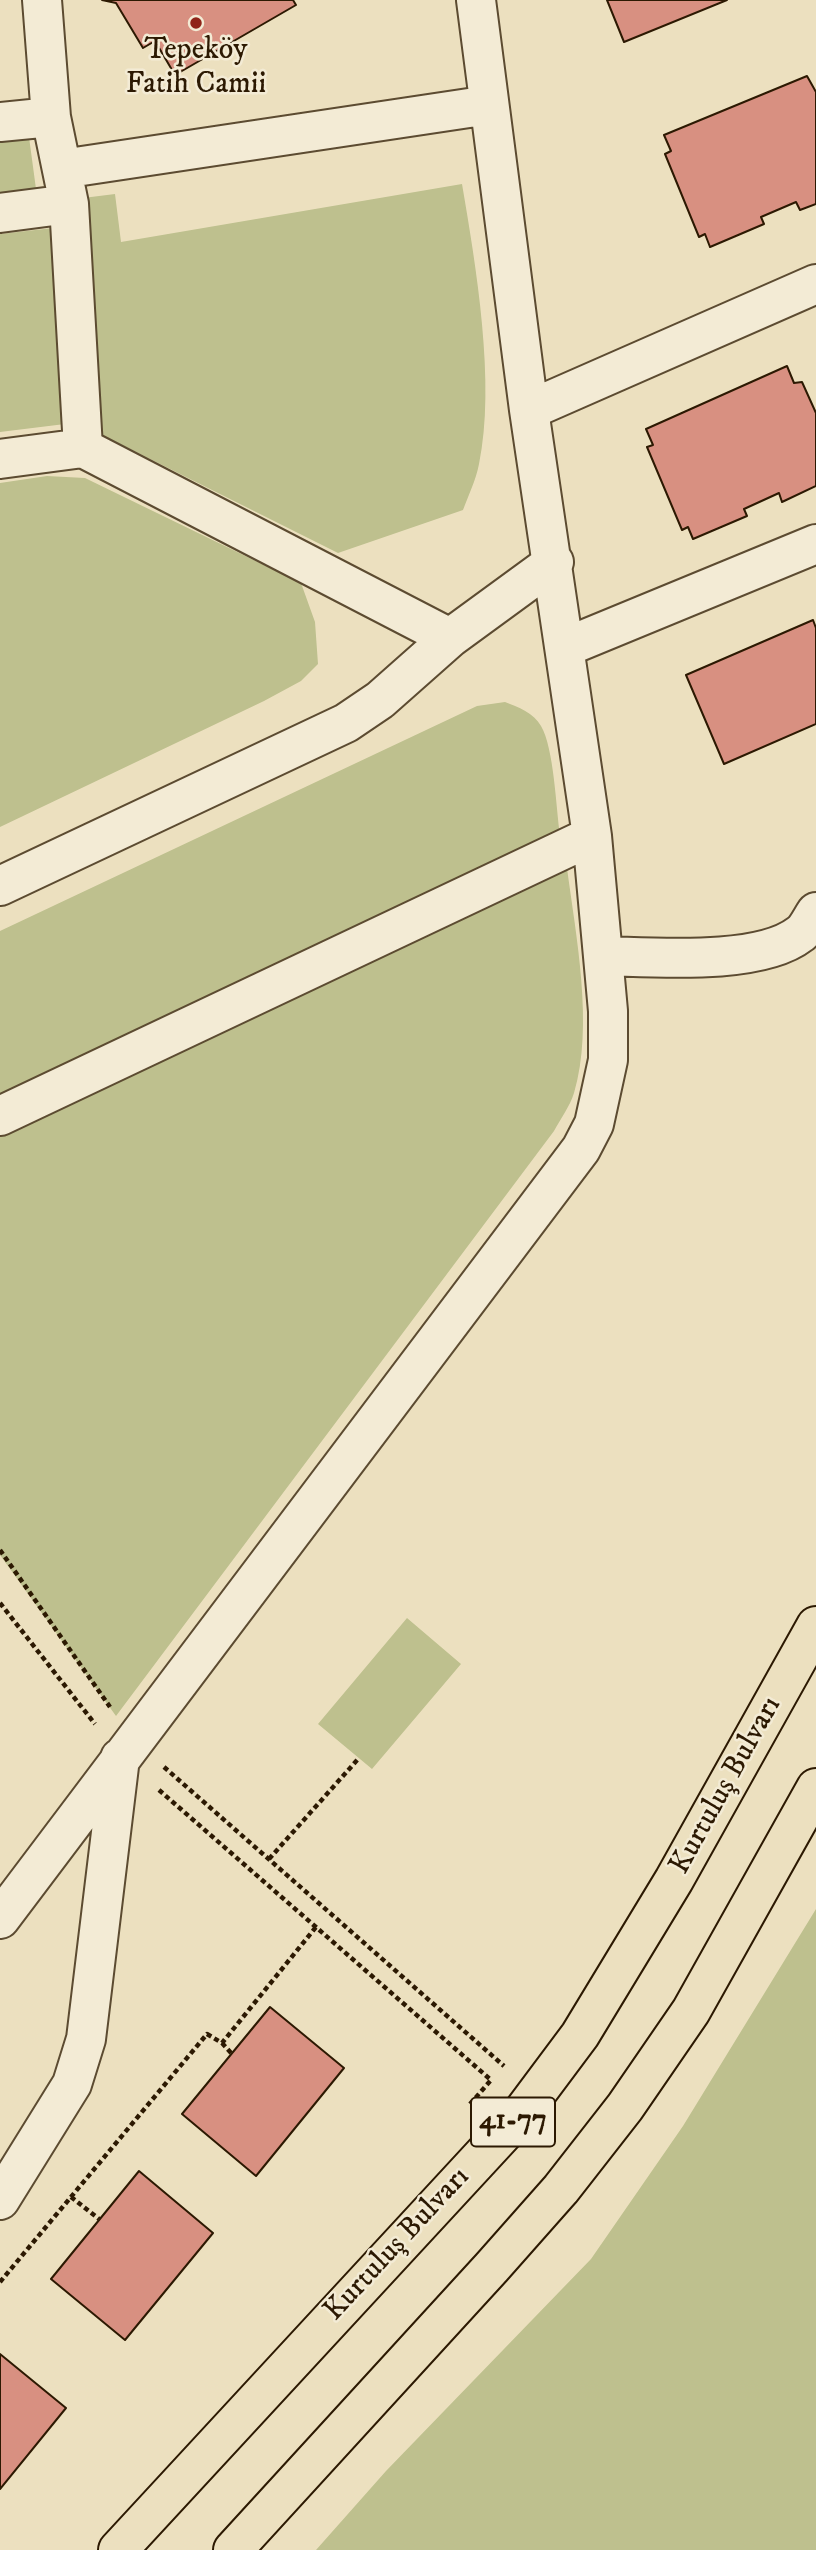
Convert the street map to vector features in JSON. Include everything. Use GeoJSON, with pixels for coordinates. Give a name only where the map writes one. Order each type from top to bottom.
{"type":"FeatureCollection","features":[{"type":"Feature","properties":{"kind":"highway","name":"Kurtuluş Bulvarı"},"geometry":{"type":"LineString","coordinates":[[118,2550],[521,2114],[580,2035],[638,1940],[816,1626]]}},
{"type":"Feature","properties":{"kind":"highway","name":"41-77"},"geometry":{"type":"LineString","coordinates":[[233,2550],[492,2267],[561,2189],[625,2108],[691,2011],[816,1788]]}},
{"type":"Feature","properties":{"kind":"street"},"geometry":{"type":"LineString","coordinates":[[42,0],[51,117],[66,186],[83,448]]}},
{"type":"Feature","properties":{"kind":"street"},"geometry":{"type":"LineString","coordinates":[[0,1919],[126,1748],[581,1149],[594,1124],[608,1060],[593,836],[554,562],[529,410],[476,0]]}},
{"type":"Feature","properties":{"kind":"street"},"geometry":{"type":"LineString","coordinates":[[0,214],[66,186],[489,104]]}},
{"type":"Feature","properties":{"kind":"street"},"geometry":{"type":"LineString","coordinates":[[0,122],[51,117]]}},
{"type":"Feature","properties":{"kind":"street"},"geometry":{"type":"LineString","coordinates":[[529,410],[816,284]]}},
{"type":"Feature","properties":{"kind":"street"},"geometry":{"type":"LineString","coordinates":[[0,459],[83,448],[450,638]]}},
{"type":"Feature","properties":{"kind":"street"},"geometry":{"type":"LineString","coordinates":[[566,648],[816,544]]}},
{"type":"Feature","properties":{"kind":"street"},"geometry":{"type":"LineString","coordinates":[[0,886],[346,723],[380,701],[450,638],[554,562]]}},
{"type":"Feature","properties":{"kind":"street"},"geometry":{"type":"LineString","coordinates":[[0,1116],[593,836]]}},
{"type":"Feature","properties":{"kind":"street"},"geometry":{"type":"LineString","coordinates":[[603,956],[706,958],[743,953],[779,944],[801,934],[816,912]]}},
{"type":"Feature","properties":{"kind":"street"},"geometry":{"type":"LineString","coordinates":[[0,2200],[72,2084],[86,2039],[126,1748]]}},
{"type":"Feature","properties":{"kind":"path"},"geometry":{"type":"LineString","coordinates":[[0,1550],[126,1748],[269,1859],[504,2066]]}},
{"type":"Feature","properties":{"kind":"path"},"geometry":{"type":"LineString","coordinates":[[0,1604],[126,1748],[316,1927],[491,2080],[465,2109]]}},
{"type":"Feature","properties":{"kind":"path"},"geometry":{"type":"LineString","coordinates":[[269,1859],[359,1758]]}},
{"type":"Feature","properties":{"kind":"path"},"geometry":{"type":"LineString","coordinates":[[222,2043],[316,1927]]}},
{"type":"Feature","properties":{"kind":"path"},"geometry":{"type":"LineString","coordinates":[[0,2282],[207,2034],[222,2043],[232,2054]]}},
{"type":"Feature","properties":{"kind":"path"},"geometry":{"type":"LineString","coordinates":[[71,2197],[99,2219]]}},
{"type":"Feature","properties":{"kind":"green space"},"geometry":{"type":"Polygon","coordinates":[[[29,137],[36,189],[0,193],[0,141],[29,137]]]}},
{"type":"Feature","properties":{"kind":"green space"},"geometry":{"type":"Polygon","coordinates":[[[462,184],[473,251],[485,362],[484,432],[479,464],[463,510],[338,553],[102,435],[83,198],[115,194],[121,242],[462,184]]]}},
{"type":"Feature","properties":{"kind":"green space"},"geometry":{"type":"Polygon","coordinates":[[[53,228],[65,424],[0,432],[0,234],[53,228]]]}},
{"type":"Feature","properties":{"kind":"green space"},"geometry":{"type":"Polygon","coordinates":[[[47,476],[85,478],[301,583],[315,622],[318,664],[301,681],[264,701],[0,827],[0,483],[47,476]]]}},
{"type":"Feature","properties":{"kind":"green space"},"geometry":{"type":"Polygon","coordinates":[[[505,702],[534,717],[541,726],[552,763],[560,835],[0,1096],[0,931],[477,706],[505,702]]]}},
{"type":"Feature","properties":{"kind":"green space"},"geometry":{"type":"Polygon","coordinates":[[[567,868],[581,981],[583,1039],[574,1093],[567,1108],[554,1131],[116,1716],[0,1555],[0,1134],[567,868]]]}},
{"type":"Feature","properties":{"kind":"green space"},"geometry":{"type":"Polygon","coordinates":[[[407,1618],[461,1664],[372,1769],[318,1724],[407,1618]]]}},
{"type":"Feature","properties":{"kind":"green space"},"geometry":{"type":"Polygon","coordinates":[[[816,1909],[816,2550],[316,2550],[386,2471],[591,2259],[683,2126],[816,1909]]]}},
{"type":"Feature","properties":{"kind":"building","name":"Tepeköy Fatih Camii"},"geometry":{"type":"Polygon","coordinates":[[[102,0],[293,0],[296,5],[175,75],[155,41],[143,48],[116,3],[102,0]]]}},
{"type":"Feature","properties":{"kind":"building"},"geometry":{"type":"Polygon","coordinates":[[[607,0],[727,0],[624,42],[607,0]]]}},
{"type":"Feature","properties":{"kind":"building"},"geometry":{"type":"Polygon","coordinates":[[[807,76],[816,92],[816,204],[800,210],[796,202],[761,217],[764,224],[710,247],[705,234],[699,237],[665,154],[671,151],[664,135],[807,76]]]}},
{"type":"Feature","properties":{"kind":"building"},"geometry":{"type":"Polygon","coordinates":[[[787,366],[794,383],[802,382],[816,413],[816,486],[782,502],[779,493],[744,509],[747,516],[693,539],[688,527],[682,530],[647,447],[653,445],[646,429],[787,366]]]}},
{"type":"Feature","properties":{"kind":"building"},"geometry":{"type":"Polygon","coordinates":[[[813,620],[816,628],[816,724],[724,764],[686,675],[813,620]]]}},
{"type":"Feature","properties":{"kind":"building"},"geometry":{"type":"Polygon","coordinates":[[[270,2007],[344,2068],[256,2176],[182,2114],[270,2007]]]}},
{"type":"Feature","properties":{"kind":"building"},"geometry":{"type":"Polygon","coordinates":[[[139,2171],[213,2233],[125,2340],[51,2279],[139,2171]]]}},
{"type":"Feature","properties":{"kind":"building"},"geometry":{"type":"Polygon","coordinates":[[[0,2354],[66,2408],[0,2489],[0,2354]]]}},
{"type":"Feature","properties":{"kind":"place","name":"Tepeköy Fatih Camii"},"geometry":{"type":"Point","coordinates":[196,23]}}]}
